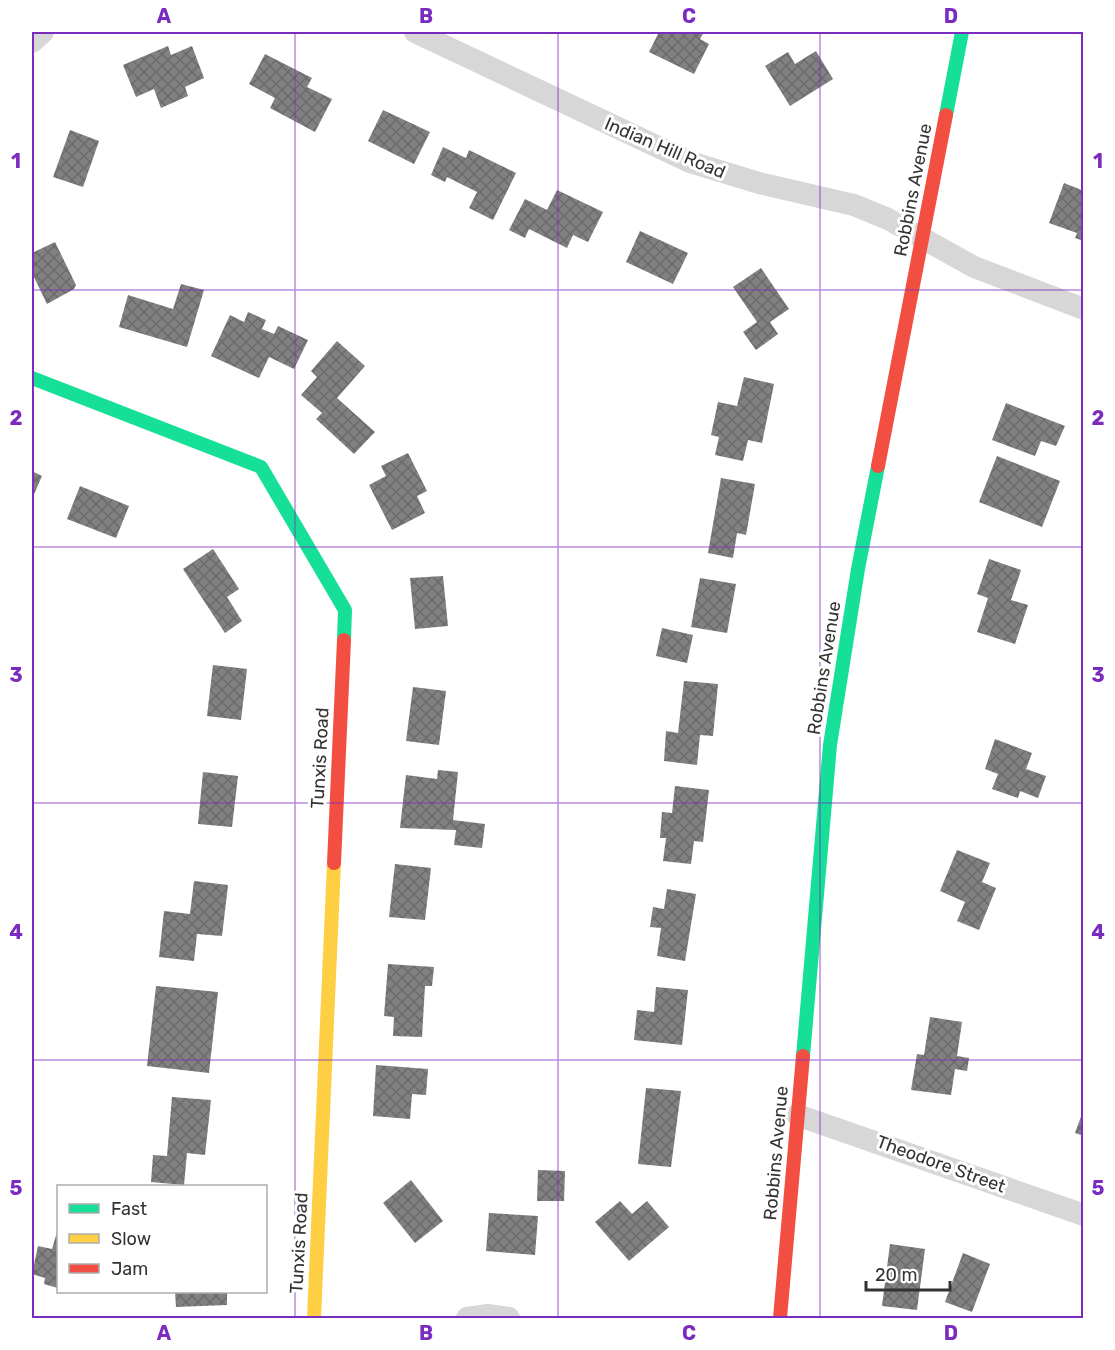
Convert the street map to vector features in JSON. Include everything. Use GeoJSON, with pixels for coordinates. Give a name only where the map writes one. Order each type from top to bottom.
{"type":"FeatureCollection","features":[{"type":"Feature","properties":{"kind":"main road","name":"Robbins Avenue"},"geometry":{"type":"LineString","coordinates":[[780,1318],[830,745],[858,569],[962,32]]}},
{"type":"Feature","properties":{"kind":"main road","name":"Tunxis Road"},"geometry":{"type":"LineString","coordinates":[[32,378],[261,467],[345,610],[314,1318]]}},
{"type":"Feature","properties":{"kind":"street"},"geometry":{"type":"LineString","coordinates":[[32,42],[43,32]]}},
{"type":"Feature","properties":{"kind":"street","name":"Indian Hill Road"},"geometry":{"type":"LineString","coordinates":[[415,32],[690,162],[739,178],[854,205],[888,219],[974,267],[1083,309]]}},
{"type":"Feature","properties":{"kind":"street","name":"Theodore Street"},"geometry":{"type":"LineString","coordinates":[[797,1115],[1083,1215]]}},
{"type":"Feature","properties":{"kind":"street"},"geometry":{"type":"LineString","coordinates":[[467,1318],[488,1315],[509,1318]]}},
{"type":"Feature","properties":{"kind":"building"},"geometry":{"type":"Polygon","coordinates":[[[659,32],[704,32],[700,39],[709,44],[694,74],[649,52],[659,32]]]}},
{"type":"Feature","properties":{"kind":"building"},"geometry":{"type":"Polygon","coordinates":[[[168,46],[171,55],[192,46],[204,78],[185,87],[188,96],[161,108],[154,89],[136,97],[123,65],[168,46]]]}},
{"type":"Feature","properties":{"kind":"building"},"geometry":{"type":"Polygon","coordinates":[[[816,51],[833,79],[790,106],[765,66],[788,52],[795,64],[816,51]]]}},
{"type":"Feature","properties":{"kind":"building"},"geometry":{"type":"Polygon","coordinates":[[[265,54],[312,78],[307,87],[332,99],[315,132],[270,108],[275,98],[249,84],[265,54]]]}},
{"type":"Feature","properties":{"kind":"building"},"geometry":{"type":"Polygon","coordinates":[[[383,110],[430,132],[414,164],[368,141],[383,110]]]}},
{"type":"Feature","properties":{"kind":"building"},"geometry":{"type":"Polygon","coordinates":[[[70,130],[99,141],[83,187],[53,177],[70,130]]]}},
{"type":"Feature","properties":{"kind":"building"},"geometry":{"type":"Polygon","coordinates":[[[443,147],[466,158],[469,150],[516,173],[493,220],[469,208],[477,192],[447,177],[445,182],[431,175],[443,147]]]}},
{"type":"Feature","properties":{"kind":"building"},"geometry":{"type":"Polygon","coordinates":[[[1064,183],[1084,191],[1084,241],[1075,238],[1077,233],[1049,223],[1064,183]]]}},
{"type":"Feature","properties":{"kind":"building"},"geometry":{"type":"Polygon","coordinates":[[[557,190],[603,212],[588,242],[573,235],[567,248],[529,229],[525,238],[509,230],[525,199],[547,210],[557,190]]]}},
{"type":"Feature","properties":{"kind":"building"},"geometry":{"type":"Polygon","coordinates":[[[640,231],[688,253],[673,284],[626,262],[640,231]]]}},
{"type":"Feature","properties":{"kind":"building"},"geometry":{"type":"Polygon","coordinates":[[[55,242],[76,285],[74,289],[47,304],[32,273],[32,253],[55,242]]]}},
{"type":"Feature","properties":{"kind":"building"},"geometry":{"type":"Polygon","coordinates":[[[761,268],[789,309],[770,322],[778,334],[756,350],[743,332],[757,322],[733,287],[761,268]]]}},
{"type":"Feature","properties":{"kind":"building"},"geometry":{"type":"Polygon","coordinates":[[[181,284],[204,290],[187,347],[119,327],[128,295],[173,309],[181,284]]]}},
{"type":"Feature","properties":{"kind":"building"},"geometry":{"type":"Polygon","coordinates":[[[248,312],[266,320],[262,329],[274,334],[278,326],[308,340],[294,369],[269,357],[259,378],[211,356],[230,315],[244,322],[248,312]]]}},
{"type":"Feature","properties":{"kind":"building"},"geometry":{"type":"Polygon","coordinates":[[[337,341],[365,366],[337,398],[375,432],[354,454],[316,419],[322,413],[301,395],[317,377],[311,371],[337,341]]]}},
{"type":"Feature","properties":{"kind":"building"},"geometry":{"type":"Polygon","coordinates":[[[744,377],[774,384],[762,443],[748,440],[743,461],[715,455],[719,437],[711,435],[718,402],[737,406],[744,377]]]}},
{"type":"Feature","properties":{"kind":"building"},"geometry":{"type":"Polygon","coordinates":[[[1006,403],[1065,426],[1056,446],[1041,441],[1035,456],[992,440],[1006,403]]]}},
{"type":"Feature","properties":{"kind":"building"},"geometry":{"type":"Polygon","coordinates":[[[408,453],[427,491],[417,496],[425,513],[392,530],[369,485],[386,476],[381,466],[408,453]]]}},
{"type":"Feature","properties":{"kind":"building"},"geometry":{"type":"Polygon","coordinates":[[[997,456],[1060,481],[1042,527],[979,502],[997,456]]]}},
{"type":"Feature","properties":{"kind":"building"},"geometry":{"type":"Polygon","coordinates":[[[32,471],[42,476],[32,499],[32,471]]]}},
{"type":"Feature","properties":{"kind":"building"},"geometry":{"type":"Polygon","coordinates":[[[721,478],[755,484],[746,535],[737,533],[733,558],[708,553],[721,478]]]}},
{"type":"Feature","properties":{"kind":"building"},"geometry":{"type":"Polygon","coordinates":[[[80,486],[129,506],[116,538],[67,519],[80,486]]]}},
{"type":"Feature","properties":{"kind":"building"},"geometry":{"type":"Polygon","coordinates":[[[213,549],[239,589],[227,597],[242,621],[225,633],[183,569],[213,549]]]}},
{"type":"Feature","properties":{"kind":"building"},"geometry":{"type":"Polygon","coordinates":[[[989,559],[1021,570],[1011,600],[1028,605],[1015,644],[977,632],[988,598],[977,594],[989,559]]]}},
{"type":"Feature","properties":{"kind":"building"},"geometry":{"type":"Polygon","coordinates":[[[443,576],[448,626],[415,629],[410,578],[443,576]]]}},
{"type":"Feature","properties":{"kind":"building"},"geometry":{"type":"Polygon","coordinates":[[[700,578],[736,584],[727,633],[691,627],[700,578]]]}},
{"type":"Feature","properties":{"kind":"building"},"geometry":{"type":"Polygon","coordinates":[[[662,628],[693,635],[687,663],[656,656],[662,628]]]}},
{"type":"Feature","properties":{"kind":"building"},"geometry":{"type":"Polygon","coordinates":[[[213,665],[247,669],[241,720],[207,716],[213,665]]]}},
{"type":"Feature","properties":{"kind":"building"},"geometry":{"type":"Polygon","coordinates":[[[684,681],[718,684],[713,736],[700,735],[697,765],[664,761],[666,731],[678,733],[684,681]]]}},
{"type":"Feature","properties":{"kind":"building"},"geometry":{"type":"Polygon","coordinates":[[[413,687],[446,691],[439,745],[406,741],[413,687]]]}},
{"type":"Feature","properties":{"kind":"building"},"geometry":{"type":"Polygon","coordinates":[[[995,739],[1032,753],[1026,769],[1046,776],[1038,798],[1020,791],[1018,798],[992,789],[998,774],[985,769],[995,739]]]}},
{"type":"Feature","properties":{"kind":"building"},"geometry":{"type":"Polygon","coordinates":[[[438,770],[458,772],[453,820],[485,824],[482,848],[454,845],[456,830],[400,828],[406,775],[437,779],[438,770]]]}},
{"type":"Feature","properties":{"kind":"building"},"geometry":{"type":"Polygon","coordinates":[[[203,772],[238,776],[232,827],[198,824],[203,772]]]}},
{"type":"Feature","properties":{"kind":"building"},"geometry":{"type":"Polygon","coordinates":[[[675,786],[709,790],[703,842],[694,841],[691,864],[663,861],[666,838],[660,838],[662,812],[672,813],[675,786]]]}},
{"type":"Feature","properties":{"kind":"building"},"geometry":{"type":"Polygon","coordinates":[[[957,850],[990,863],[982,882],[996,888],[979,930],[957,921],[965,902],[940,891],[957,850]]]}},
{"type":"Feature","properties":{"kind":"building"},"geometry":{"type":"Polygon","coordinates":[[[395,864],[431,868],[425,920],[389,917],[395,864]]]}},
{"type":"Feature","properties":{"kind":"building"},"geometry":{"type":"Polygon","coordinates":[[[194,881],[228,885],[222,936],[197,934],[194,961],[159,957],[164,911],[190,914],[194,881]]]}},
{"type":"Feature","properties":{"kind":"building"},"geometry":{"type":"Polygon","coordinates":[[[667,889],[696,894],[685,961],[657,956],[661,928],[650,927],[653,907],[664,909],[667,889]]]}},
{"type":"Feature","properties":{"kind":"building"},"geometry":{"type":"Polygon","coordinates":[[[388,964],[434,967],[432,986],[425,986],[422,1037],[393,1036],[394,1017],[384,1016],[388,964]]]}},
{"type":"Feature","properties":{"kind":"building"},"geometry":{"type":"Polygon","coordinates":[[[156,986],[218,992],[209,1073],[147,1066],[156,986]]]}},
{"type":"Feature","properties":{"kind":"building"},"geometry":{"type":"Polygon","coordinates":[[[656,987],[688,990],[682,1045],[634,1040],[637,1010],[654,1012],[656,987]]]}},
{"type":"Feature","properties":{"kind":"building"},"geometry":{"type":"Polygon","coordinates":[[[930,1017],[962,1022],[957,1056],[969,1058],[967,1071],[955,1069],[951,1095],[911,1090],[917,1054],[924,1055],[930,1017]]]}},
{"type":"Feature","properties":{"kind":"building"},"geometry":{"type":"Polygon","coordinates":[[[376,1065],[428,1069],[426,1095],[412,1094],[410,1119],[373,1116],[376,1065]]]}},
{"type":"Feature","properties":{"kind":"building"},"geometry":{"type":"Polygon","coordinates":[[[646,1088],[681,1091],[671,1167],[638,1164],[646,1088]]]}},
{"type":"Feature","properties":{"kind":"building"},"geometry":{"type":"Polygon","coordinates":[[[172,1097],[211,1100],[205,1155],[187,1153],[184,1185],[151,1182],[153,1155],[167,1156],[172,1097]]]}},
{"type":"Feature","properties":{"kind":"building"},"geometry":{"type":"Polygon","coordinates":[[[1084,1111],[1084,1136],[1075,1133],[1084,1111]]]}},
{"type":"Feature","properties":{"kind":"building"},"geometry":{"type":"Polygon","coordinates":[[[538,1170],[565,1171],[564,1201],[537,1201],[538,1170]]]}},
{"type":"Feature","properties":{"kind":"building"},"geometry":{"type":"Polygon","coordinates":[[[411,1180],[443,1221],[415,1243],[383,1203],[411,1180]]]}},
{"type":"Feature","properties":{"kind":"building"},"geometry":{"type":"Polygon","coordinates":[[[620,1201],[632,1214],[647,1201],[669,1227],[629,1261],[595,1222],[620,1201]]]}},
{"type":"Feature","properties":{"kind":"building"},"geometry":{"type":"Polygon","coordinates":[[[489,1213],[538,1216],[535,1255],[486,1251],[489,1213]]]}},
{"type":"Feature","properties":{"kind":"building"},"geometry":{"type":"Polygon","coordinates":[[[57,1232],[57,1288],[44,1284],[45,1278],[32,1274],[38,1246],[52,1249],[57,1232]]]}},
{"type":"Feature","properties":{"kind":"building"},"geometry":{"type":"Polygon","coordinates":[[[890,1244],[925,1249],[917,1310],[882,1306],[890,1244]]]}},
{"type":"Feature","properties":{"kind":"building"},"geometry":{"type":"Polygon","coordinates":[[[963,1253],[990,1264],[972,1312],[945,1302],[963,1253]]]}},
{"type":"Feature","properties":{"kind":"building"},"geometry":{"type":"Polygon","coordinates":[[[175,1293],[227,1293],[227,1305],[176,1307],[175,1293]]]}},
{"type":"Feature","properties":{"kind":"traffic: fast"},"geometry":{"type":"LineString","coordinates":[[946,115],[962,32]]}},
{"type":"Feature","properties":{"kind":"traffic: fast"},"geometry":{"type":"LineString","coordinates":[[32,378],[261,467],[345,610],[344,640]]}},
{"type":"Feature","properties":{"kind":"traffic: fast"},"geometry":{"type":"LineString","coordinates":[[803,1056],[830,745],[858,569],[878,466]]}},
{"type":"Feature","properties":{"kind":"traffic: slow"},"geometry":{"type":"LineString","coordinates":[[314,1318],[334,863]]}},
{"type":"Feature","properties":{"kind":"traffic: jam"},"geometry":{"type":"LineString","coordinates":[[878,466],[946,115]]}},
{"type":"Feature","properties":{"kind":"traffic: jam"},"geometry":{"type":"LineString","coordinates":[[334,863],[344,640]]}},
{"type":"Feature","properties":{"kind":"traffic: jam"},"geometry":{"type":"LineString","coordinates":[[780,1318],[803,1056]]}}]}
